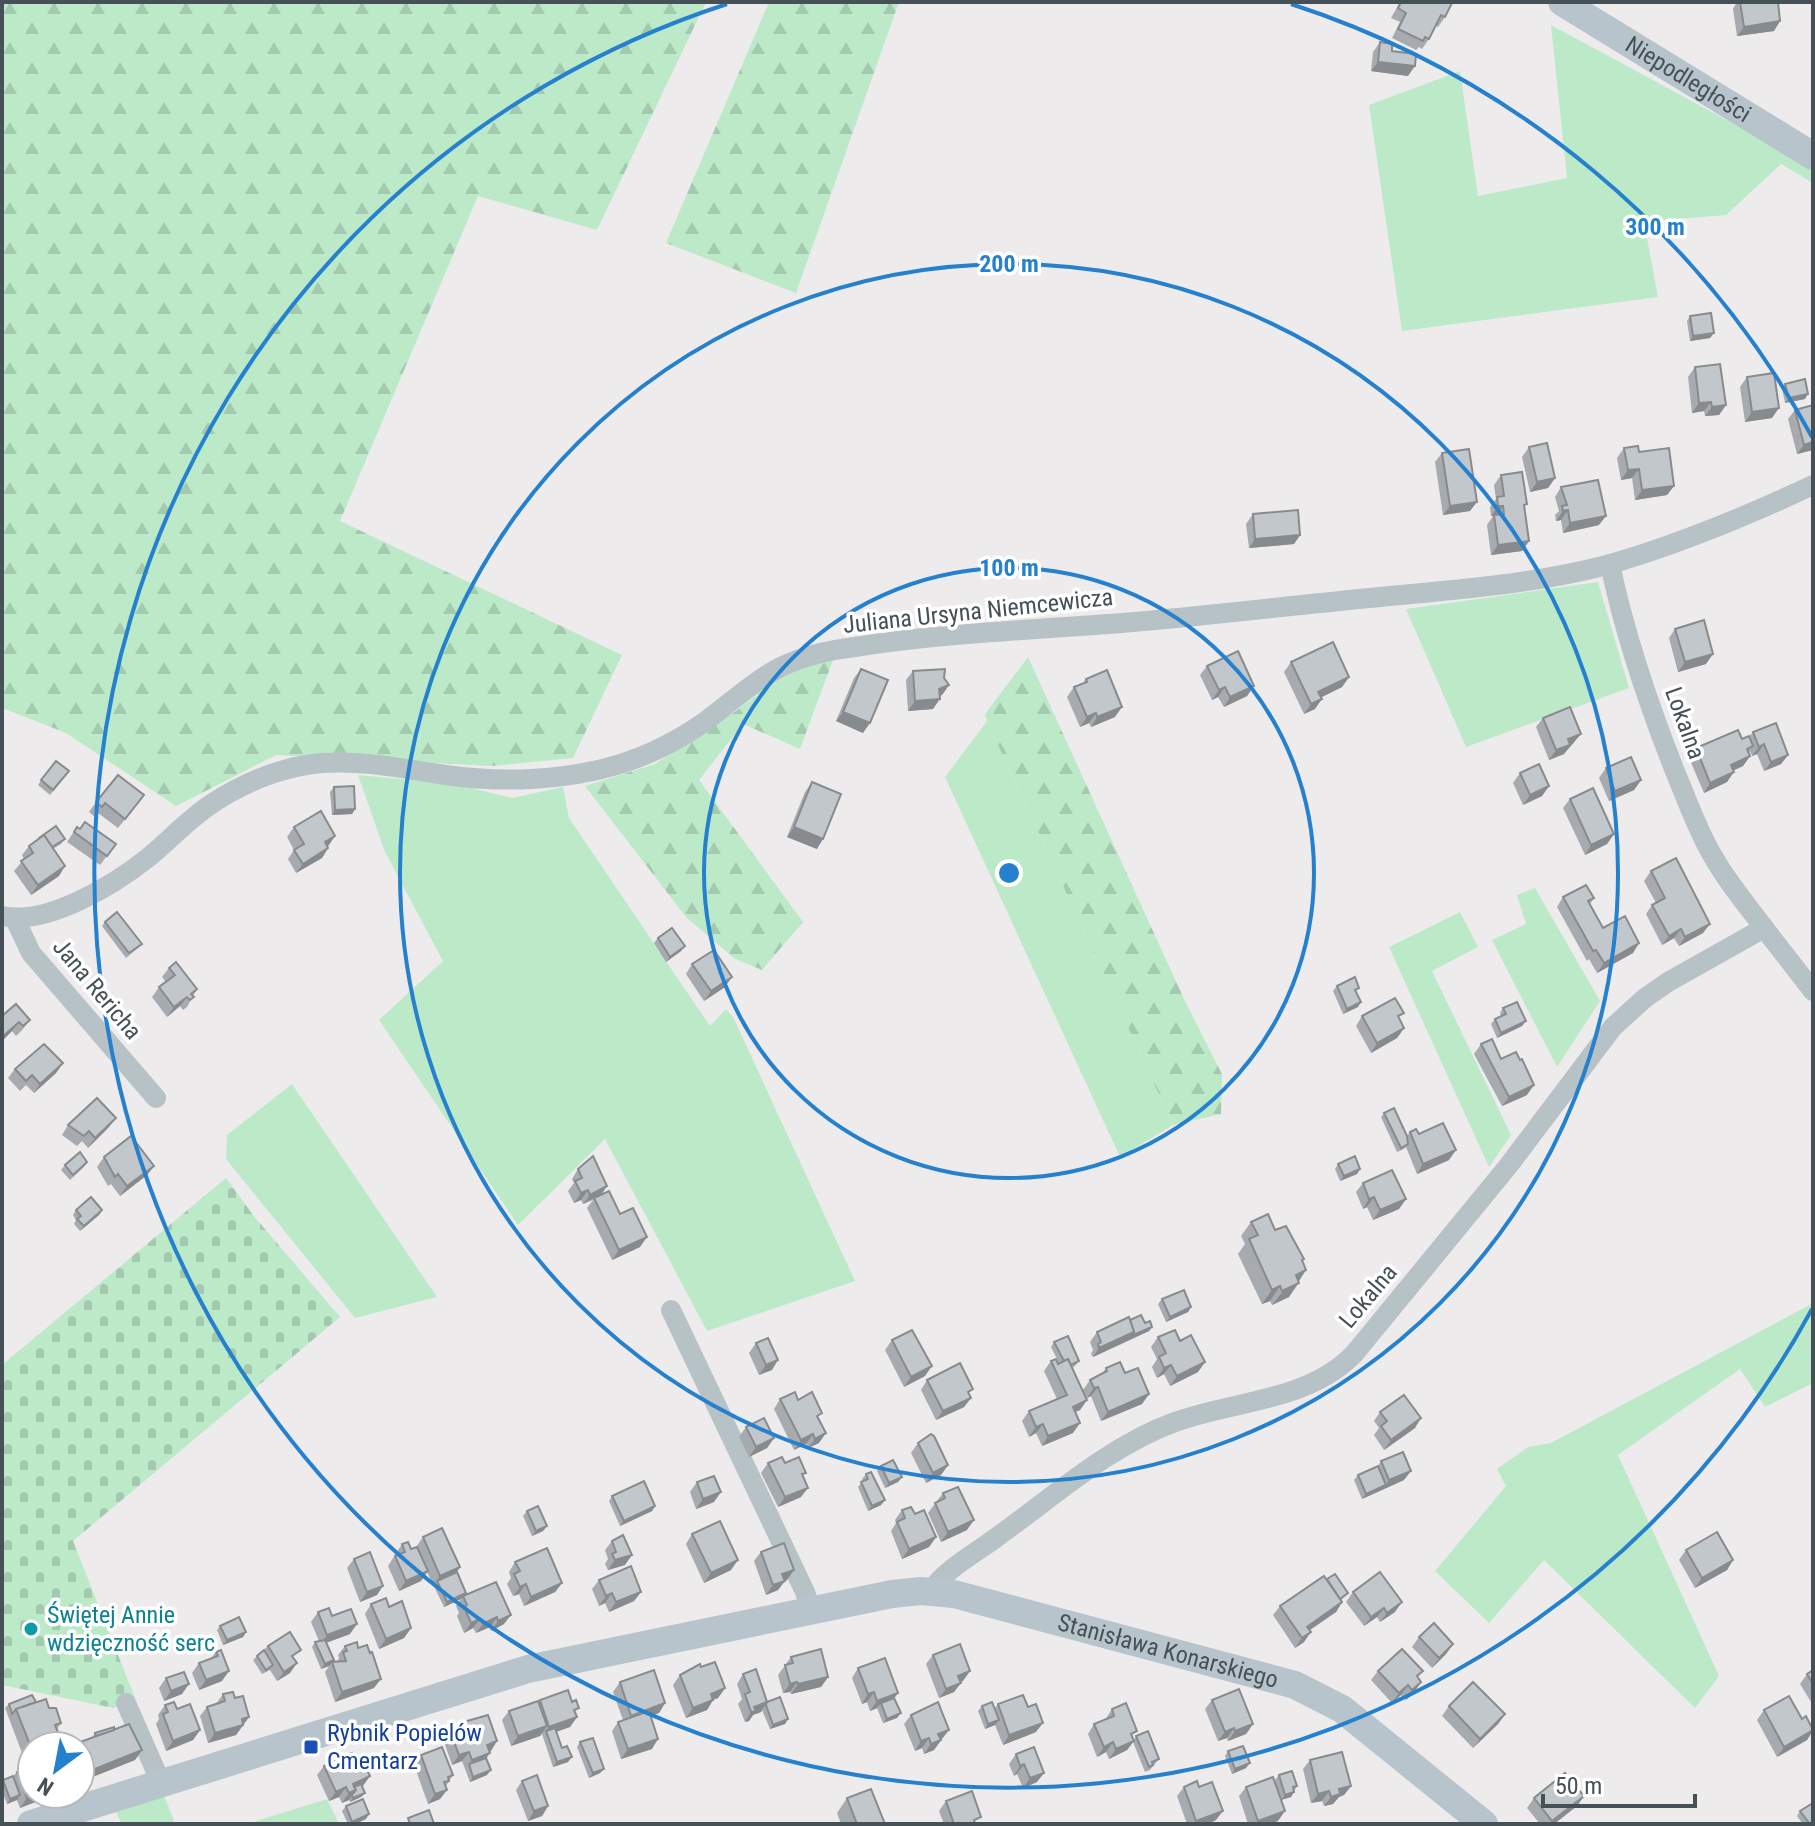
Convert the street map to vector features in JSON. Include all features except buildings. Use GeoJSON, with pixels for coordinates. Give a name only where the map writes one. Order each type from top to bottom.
{"type":"FeatureCollection","features":[{"type":"Feature","properties":{"kind":"street","name":"Niepodległości"},"geometry":{"type":"LineString","coordinates":[[1562,2],[1813,156]]}},
{"type":"Feature","properties":{"kind":"street","name":"Juliana Ursyna Niemcewicza"},"geometry":{"type":"LineString","coordinates":[[8,918],[34,918],[69,906],[145,860],[204,810],[227,795],[255,780],[314,763],[357,761],[450,776],[493,779],[530,779],[592,771],[620,764],[675,740],[782,667],[808,657],[851,647],[1491,585],[1569,573],[1610,564],[1765,507],[1813,485]]}},
{"type":"Feature","properties":{"kind":"street","name":"Lokalna"},"geometry":{"type":"LineString","coordinates":[[1610,564],[1636,662],[1694,819],[1712,856],[1813,991]]}},
{"type":"Feature","properties":{"kind":"street","name":"Jana Rericha"},"geometry":{"type":"LineString","coordinates":[[8,918],[31,953],[156,1098]]}},
{"type":"Feature","properties":{"kind":"street","name":"Lokalna"},"geometry":{"type":"LineString","coordinates":[[931,1591],[974,1554],[1124,1446],[1176,1422],[1303,1387],[1337,1370],[1354,1354],[1491,1187],[1613,1027],[1668,982],[1764,928]]}},
{"type":"Feature","properties":{"kind":"street"},"geometry":{"type":"LineString","coordinates":[[671,1310],[811,1610]]}},
{"type":"Feature","properties":{"kind":"street","name":"Stanisława Konarskiego"},"geometry":{"type":"LineString","coordinates":[[31,1824],[528,1669],[892,1594],[931,1591],[954,1594],[1295,1685],[1342,1709],[1484,1824]]}},
{"type":"Feature","properties":{"kind":"street"},"geometry":{"type":"LineString","coordinates":[[126,1703],[161,1783]]}},
{"type":"Feature","properties":{"kind":"green space"},"geometry":{"type":"Polygon","coordinates":[[[2,2],[706,2],[597,230],[478,196],[340,521],[622,655],[573,758],[492,766],[276,755],[176,806],[66,733],[2,708],[2,2]]]}},
{"type":"Feature","properties":{"kind":"green space"},"geometry":{"type":"Polygon","coordinates":[[[769,2],[899,2],[796,293],[666,243],[769,2]]]}},
{"type":"Feature","properties":{"kind":"green space"},"geometry":{"type":"Polygon","coordinates":[[[1551,25],[1762,139],[1813,170],[1813,183],[1781,164],[1726,215],[1644,222],[1658,297],[1402,331],[1369,105],[1460,71],[1478,196],[1567,178],[1551,25]]]}},
{"type":"Feature","properties":{"kind":"green space"},"geometry":{"type":"Polygon","coordinates":[[[1598,582],[1629,688],[1466,747],[1406,609],[1598,582]]]}},
{"type":"Feature","properties":{"kind":"green space"},"geometry":{"type":"Polygon","coordinates":[[[1028,657],[1184,999],[1222,1074],[1221,1114],[1173,1125],[987,721],[985,714],[1028,657]]]}},
{"type":"Feature","properties":{"kind":"green space"},"geometry":{"type":"Polygon","coordinates":[[[833,660],[800,749],[743,724],[699,780],[803,922],[762,970],[735,959],[686,917],[585,786],[655,764],[770,685],[804,666],[833,660]]]}},
{"type":"Feature","properties":{"kind":"green space"},"geometry":{"type":"Polygon","coordinates":[[[987,721],[1173,1125],[1120,1157],[945,777],[987,721]]]}},
{"type":"Feature","properties":{"kind":"green space"},"geometry":{"type":"Polygon","coordinates":[[[358,775],[455,784],[512,798],[563,787],[569,818],[710,1026],[726,1009],[733,1017],[855,1281],[707,1331],[605,1139],[518,1225],[379,1020],[443,961],[385,852],[358,775]]]}},
{"type":"Feature","properties":{"kind":"green space"},"geometry":{"type":"Polygon","coordinates":[[[1535,888],[1600,1001],[1557,1067],[1492,940],[1526,924],[1517,895],[1535,888]]]}},
{"type":"Feature","properties":{"kind":"green space"},"geometry":{"type":"Polygon","coordinates":[[[1460,912],[1478,947],[1432,971],[1511,1135],[1489,1167],[1389,947],[1460,912]]]}},
{"type":"Feature","properties":{"kind":"green space"},"geometry":{"type":"Polygon","coordinates":[[[292,1084],[437,1297],[355,1318],[226,1159],[227,1135],[292,1084]]]}},
{"type":"Feature","properties":{"kind":"green space"},"geometry":{"type":"Polygon","coordinates":[[[226,1178],[253,1215],[340,1317],[73,1541],[135,1698],[113,1708],[2,1685],[2,1365],[226,1178]]]}},
{"type":"Feature","properties":{"kind":"green space"},"geometry":{"type":"Polygon","coordinates":[[[1813,1303],[1813,1383],[1765,1407],[1740,1369],[1618,1455],[1719,1676],[1695,1708],[1544,1560],[1489,1623],[1435,1571],[1506,1486],[1497,1469],[1528,1447],[1551,1443],[1813,1303]]]}},
{"type":"Feature","properties":{"kind":"green space"},"geometry":{"type":"Polygon","coordinates":[[[164,1796],[174,1820],[171,1824],[122,1824],[116,1812],[164,1796]]]}},
{"type":"Feature","properties":{"kind":"green space"},"geometry":{"type":"Polygon","coordinates":[[[327,1799],[339,1824],[247,1824],[327,1799]]]}},
{"type":"Feature","properties":{"kind":"place","name":"Świętej Annie wdzięczność serc"},"geometry":{"type":"Point","coordinates":[31,1629]}},
{"type":"Feature","properties":{"kind":"place","name":"Rybnik Popielów Cmentarz"},"geometry":{"type":"Point","coordinates":[311,1747]}}]}
